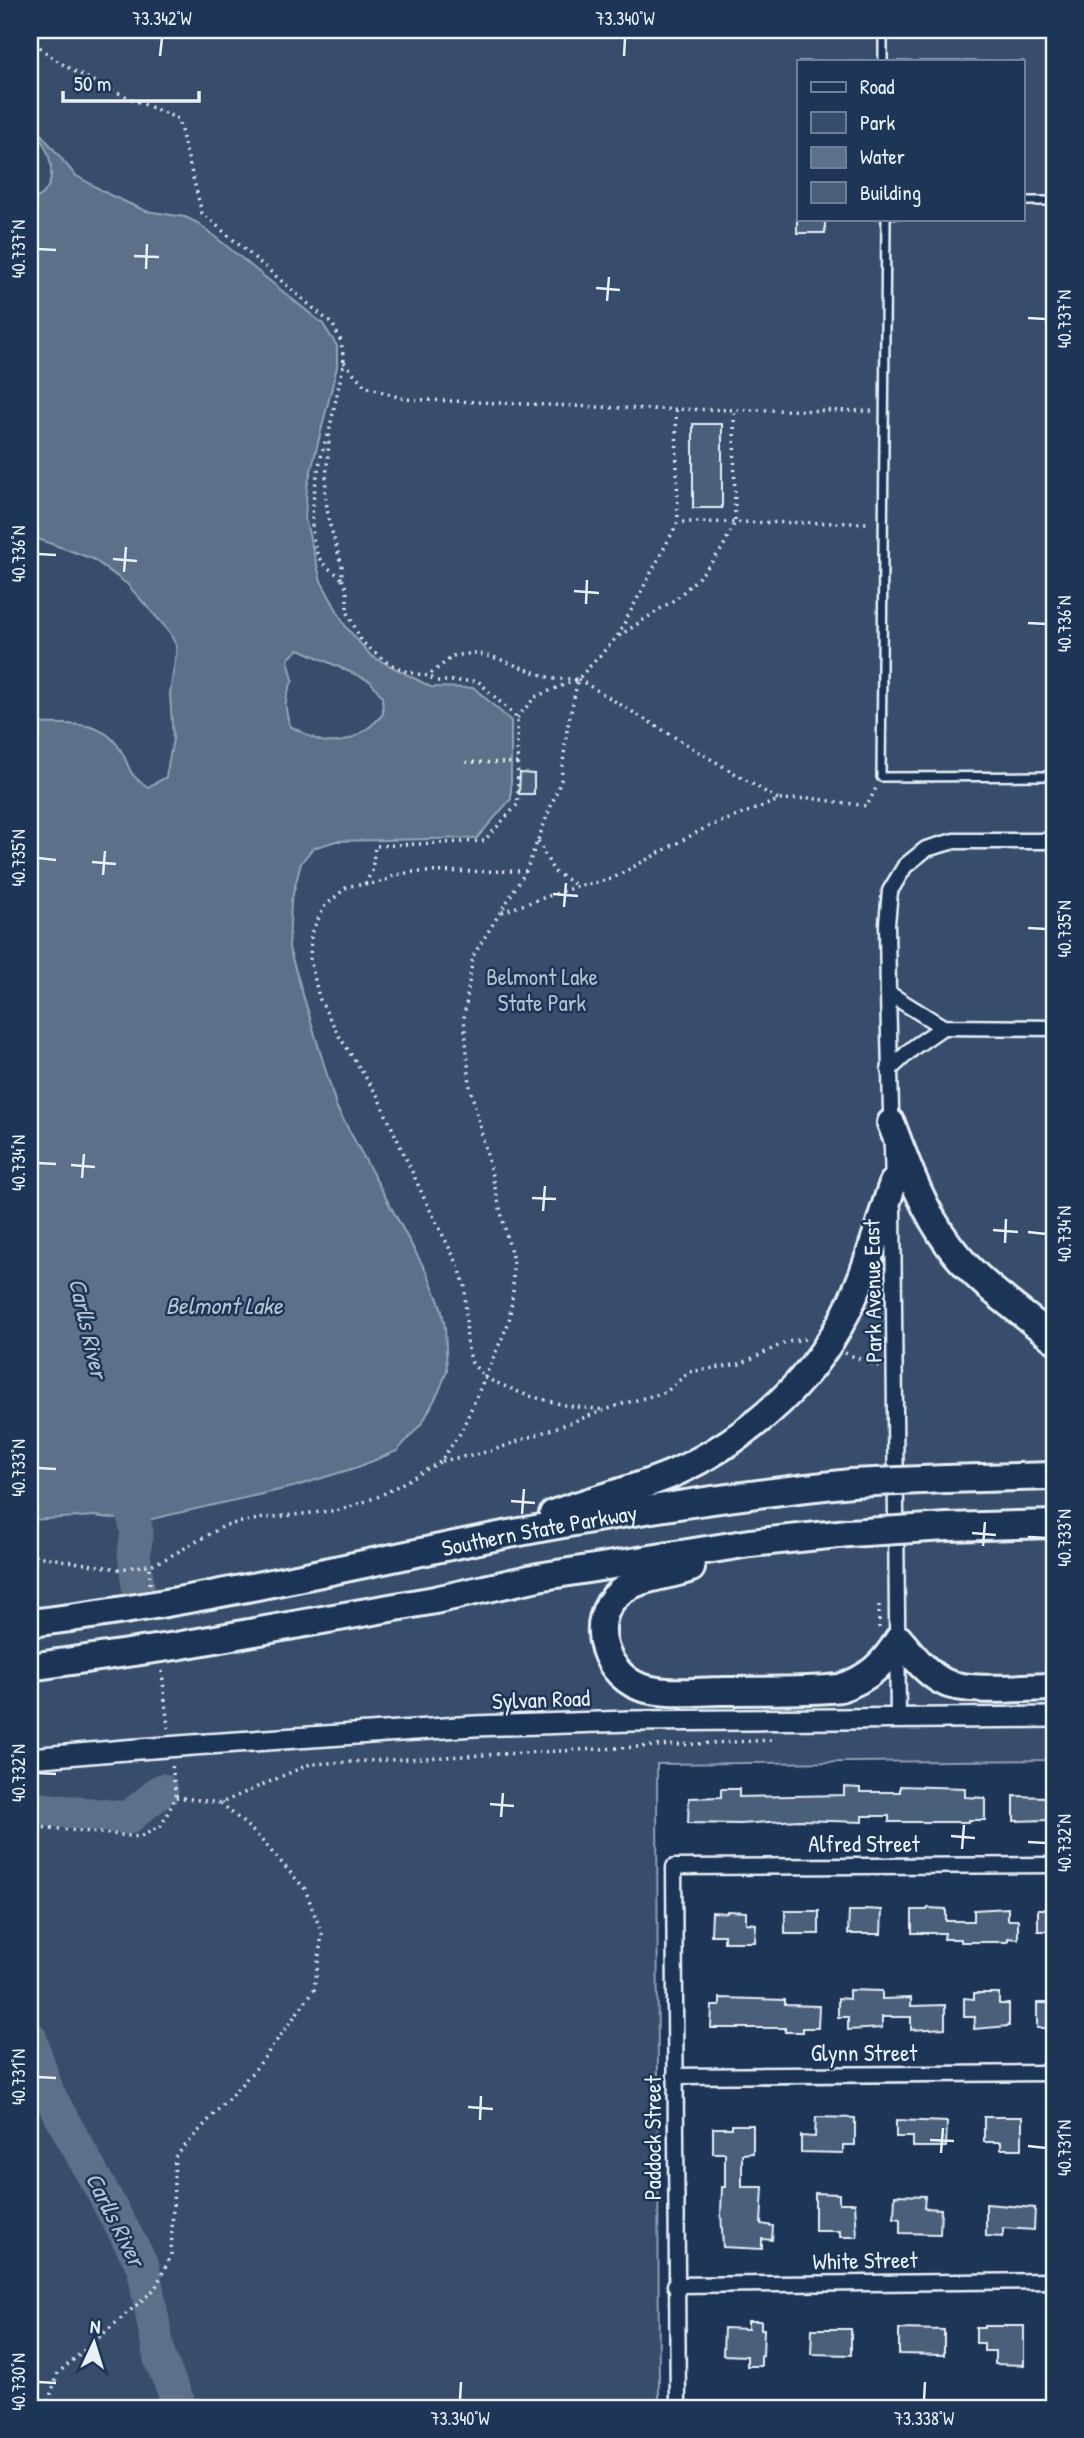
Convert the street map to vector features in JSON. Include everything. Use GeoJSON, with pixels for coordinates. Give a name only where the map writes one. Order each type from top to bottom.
{"type":"FeatureCollection","features":[{"type":"Feature","properties":{"kind":"highway"},"geometry":{"type":"LineString","coordinates":[[891,1123],[922,1201],[950,1247],[985,1282],[1054,1339]]}},
{"type":"Feature","properties":{"kind":"highway"},"geometry":{"type":"LineString","coordinates":[[489,1538],[597,1498],[673,1474],[727,1443],[761,1419],[805,1376],[836,1332],[861,1280],[893,1183]]}},
{"type":"Feature","properties":{"kind":"highway","name":"Southern State Parkway"},"geometry":{"type":"LineString","coordinates":[[30,1623],[172,1603],[489,1538],[653,1508],[850,1483],[1054,1476]]}},
{"type":"Feature","properties":{"kind":"highway","name":"Southern State Parkway"},"geometry":{"type":"LineString","coordinates":[[30,1667],[176,1646],[435,1600],[538,1577],[750,1543],[848,1533],[1054,1524]]}},
{"type":"Feature","properties":{"kind":"highway"},"geometry":{"type":"LineString","coordinates":[[993,1525],[1054,1542]]}},
{"type":"Feature","properties":{"kind":"highway"},"geometry":{"type":"LineString","coordinates":[[750,1543],[679,1572],[636,1582],[618,1594],[608,1607],[602,1635],[606,1654],[618,1673],[638,1686],[659,1691],[841,1688],[876,1671],[899,1639],[926,1670],[947,1683],[971,1688],[1054,1687]]}},
{"type":"Feature","properties":{"kind":"street","name":"Park Avenue East"},"geometry":{"type":"LineString","coordinates":[[898,1719],[893,1183],[887,924],[890,891],[905,866],[926,849],[954,841],[1054,841]]}},
{"type":"Feature","properties":{"kind":"street"},"geometry":{"type":"LineString","coordinates":[[888,993],[943,1027],[1054,1028]]}},
{"type":"Feature","properties":{"kind":"street"},"geometry":{"type":"LineString","coordinates":[[889,1070],[914,1047],[943,1027]]}},
{"type":"Feature","properties":{"kind":"street","name":"Sylvan Road"},"geometry":{"type":"LineString","coordinates":[[30,1758],[474,1726],[630,1721],[1054,1717]]}},
{"type":"Feature","properties":{"kind":"street","name":"Alfred Street"},"geometry":{"type":"LineString","coordinates":[[674,1867],[1054,1865]]}},
{"type":"Feature","properties":{"kind":"street","name":"Paddock Street"},"geometry":{"type":"LineString","coordinates":[[674,1867],[678,2408]]}},
{"type":"Feature","properties":{"kind":"street","name":"Glynn Street"},"geometry":{"type":"LineString","coordinates":[[675,2076],[1054,2073]]}},
{"type":"Feature","properties":{"kind":"street","name":"White Street"},"geometry":{"type":"LineString","coordinates":[[675,2284],[1054,2281]]}},
{"type":"Feature","properties":{"kind":"lane"},"geometry":{"type":"LineString","coordinates":[[883,30],[883,60]]}},
{"type":"Feature","properties":{"kind":"lane"},"geometry":{"type":"LineString","coordinates":[[1024,201],[1054,201]]}},
{"type":"Feature","properties":{"kind":"lane"},"geometry":{"type":"LineString","coordinates":[[886,220],[881,776],[1054,776]]}},
{"type":"Feature","properties":{"kind":"path"},"geometry":{"type":"LineString","coordinates":[[30,37],[41,50],[90,79],[178,119],[202,213],[333,325],[341,341],[344,362],[317,469],[314,530],[320,560],[342,579],[347,589],[347,611],[362,642],[388,663],[408,672],[428,676],[437,681],[478,681],[517,718]]}},
{"type":"Feature","properties":{"kind":"path"},"geometry":{"type":"LineString","coordinates":[[344,362],[365,386],[404,399],[676,410],[884,411]]}},
{"type":"Feature","properties":{"kind":"path"},"geometry":{"type":"LineString","coordinates":[[617,637],[678,522],[676,410]]}},
{"type":"Feature","properties":{"kind":"path"},"geometry":{"type":"LineString","coordinates":[[365,884],[372,871],[375,846],[484,841],[518,804],[517,718],[535,697],[578,678],[617,637],[677,598],[702,575],[722,549],[735,522],[734,410]]}},
{"type":"Feature","properties":{"kind":"path"},"geometry":{"type":"LineString","coordinates":[[330,426],[325,493],[329,522],[342,566],[342,579]]}},
{"type":"Feature","properties":{"kind":"path"},"geometry":{"type":"LineString","coordinates":[[678,522],[883,523]]}},
{"type":"Feature","properties":{"kind":"path"},"geometry":{"type":"LineString","coordinates":[[428,676],[453,656],[475,653],[553,679],[578,678],[779,800]]}},
{"type":"Feature","properties":{"kind":"path"},"geometry":{"type":"LineString","coordinates":[[440,1462],[461,1432],[485,1378],[509,1322],[513,1292],[513,1261],[470,1086],[464,1018],[473,956],[526,870],[538,841],[561,780],[567,730],[578,678]]}},
{"type":"Feature","properties":{"kind":"path"},"geometry":{"type":"LineString","coordinates":[[466,762],[518,763]]}},
{"type":"Feature","properties":{"kind":"path"},"geometry":{"type":"LineString","coordinates":[[500,913],[578,886],[611,878],[705,828],[779,800],[810,798],[867,806],[881,776]]}},
{"type":"Feature","properties":{"kind":"path"},"geometry":{"type":"LineString","coordinates":[[538,841],[554,872],[578,886]]}},
{"type":"Feature","properties":{"kind":"path"},"geometry":{"type":"LineString","coordinates":[[526,870],[412,872],[395,875],[384,881],[348,886],[325,905],[311,933],[310,959],[319,998],[339,1036],[377,1095],[459,1267],[466,1286],[467,1345],[472,1363],[485,1378],[526,1395],[568,1406],[605,1410]]}},
{"type":"Feature","properties":{"kind":"path"},"geometry":{"type":"LineString","coordinates":[[30,1555],[118,1569],[150,1565],[226,1525],[341,1510],[380,1496],[440,1462],[491,1451],[605,1410],[666,1392],[689,1372],[740,1364],[788,1342],[805,1339]]}},
{"type":"Feature","properties":{"kind":"path"},"geometry":{"type":"LineString","coordinates":[[149,1584],[150,1565]]}},
{"type":"Feature","properties":{"kind":"path"},"geometry":{"type":"LineString","coordinates":[[162,1671],[169,1734]]}},
{"type":"Feature","properties":{"kind":"path"},"geometry":{"type":"LineString","coordinates":[[176,1797],[221,1803],[310,1764],[776,1740]]}},
{"type":"Feature","properties":{"kind":"path"},"geometry":{"type":"LineString","coordinates":[[30,1826],[140,1837],[161,1826],[176,1797],[172,1759]]}},
{"type":"Feature","properties":{"kind":"path"},"geometry":{"type":"LineString","coordinates":[[46,2408],[58,2373],[155,2289],[171,2255],[175,2157],[258,2066],[314,1990],[322,1934],[305,1889],[256,1834],[221,1803]]}},
{"type":"Feature","properties":{"kind":"green space","name":"Belmont Lake State Park"},"geometry":{"type":"Polygon","coordinates":[[[30,30],[1054,30],[1054,1760],[657,1764],[659,2408],[30,2408],[30,30]]]}},
{"type":"Feature","properties":{"kind":"water","name":"Belmont Lake"},"geometry":{"type":"Polygon","coordinates":[[[30,121],[75,175],[112,196],[146,211],[185,217],[198,223],[323,324],[337,346],[337,367],[307,487],[305,519],[321,581],[346,627],[371,656],[431,687],[474,688],[511,721],[511,799],[477,838],[336,841],[313,848],[301,863],[291,902],[289,948],[337,1108],[429,1277],[441,1307],[445,1327],[447,1371],[439,1391],[423,1422],[397,1451],[358,1467],[293,1487],[147,1520],[143,1532],[130,1534],[125,1520],[95,1516],[30,1520],[30,723],[80,725],[102,731],[120,749],[132,774],[148,787],[166,777],[173,739],[170,694],[177,647],[169,631],[127,584],[93,559],[30,536],[30,201],[41,196],[47,188],[51,167],[44,145],[30,128],[30,121]],[[299,649],[288,659],[293,680],[286,703],[290,726],[326,742],[342,741],[358,735],[383,714],[382,696],[370,681],[299,649]]]}},
{"type":"Feature","properties":{"kind":"building"},"geometry":{"type":"Polygon","coordinates":[[[797,220],[825,220],[825,233],[797,233],[797,220]]]}},
{"type":"Feature","properties":{"kind":"building"},"geometry":{"type":"Polygon","coordinates":[[[693,424],[722,424],[722,508],[693,508],[693,424]]]}},
{"type":"Feature","properties":{"kind":"building"},"geometry":{"type":"Polygon","coordinates":[[[520,773],[534,774],[534,794],[519,794],[520,773]]]}},
{"type":"Feature","properties":{"kind":"building"},"geometry":{"type":"Polygon","coordinates":[[[900,1786],[965,1788],[965,1797],[985,1798],[985,1820],[889,1822],[889,1816],[862,1816],[862,1822],[799,1820],[741,1824],[688,1823],[689,1798],[721,1797],[721,1789],[739,1789],[739,1797],[844,1795],[844,1787],[860,1788],[860,1792],[900,1792],[900,1786]]]}},
{"type":"Feature","properties":{"kind":"building"},"geometry":{"type":"Polygon","coordinates":[[[1014,1796],[1047,1797],[1047,1820],[1014,1821],[1014,1796]]]}},
{"type":"Feature","properties":{"kind":"building"},"geometry":{"type":"Polygon","coordinates":[[[1008,1908],[1008,1920],[1018,1920],[1018,1939],[1008,1938],[1008,1942],[961,1942],[961,1939],[944,1939],[945,1933],[912,1933],[912,1910],[946,1909],[946,1921],[974,1921],[974,1910],[1008,1908]]]}},
{"type":"Feature","properties":{"kind":"building"},"geometry":{"type":"Polygon","coordinates":[[[1038,1909],[1054,1909],[1054,1931],[1038,1931],[1038,1909]]]}},
{"type":"Feature","properties":{"kind":"building"},"geometry":{"type":"Polygon","coordinates":[[[882,1910],[881,1934],[848,1934],[849,1911],[882,1910]]]}},
{"type":"Feature","properties":{"kind":"building"},"geometry":{"type":"Polygon","coordinates":[[[785,1911],[819,1911],[819,1934],[785,1934],[785,1911]]]}},
{"type":"Feature","properties":{"kind":"building"},"geometry":{"type":"Polygon","coordinates":[[[712,1912],[746,1912],[746,1923],[756,1924],[755,1942],[724,1942],[724,1935],[711,1935],[712,1912]]]}},
{"type":"Feature","properties":{"kind":"building"},"geometry":{"type":"Polygon","coordinates":[[[849,1990],[882,1991],[882,1999],[911,1998],[911,2006],[945,2005],[945,2028],[911,2030],[911,2017],[882,2017],[882,2028],[848,2030],[848,2017],[838,2017],[838,1998],[849,1999],[849,1990]]]}},
{"type":"Feature","properties":{"kind":"building"},"geometry":{"type":"Polygon","coordinates":[[[974,1993],[999,1993],[999,2004],[1009,2004],[1009,2026],[974,2029],[975,2017],[964,2017],[964,1998],[974,1999],[974,1993]]]}},
{"type":"Feature","properties":{"kind":"building"},"geometry":{"type":"Polygon","coordinates":[[[720,1998],[785,2000],[785,2005],[819,2006],[818,2028],[803,2028],[803,2032],[785,2032],[785,2028],[711,2028],[712,2006],[720,2006],[720,1998]]]}},
{"type":"Feature","properties":{"kind":"building"},"geometry":{"type":"Polygon","coordinates":[[[1037,2003],[1054,2003],[1054,2028],[1037,2028],[1037,2003]]]}},
{"type":"Feature","properties":{"kind":"building"},"geometry":{"type":"Polygon","coordinates":[[[816,2117],[855,2118],[855,2145],[843,2145],[843,2153],[801,2152],[801,2136],[815,2137],[816,2117]]]}},
{"type":"Feature","properties":{"kind":"building"},"geometry":{"type":"Polygon","coordinates":[[[984,2117],[1022,2117],[1022,2149],[1001,2149],[1001,2142],[984,2142],[984,2117]]]}},
{"type":"Feature","properties":{"kind":"building"},"geometry":{"type":"Polygon","coordinates":[[[896,2120],[947,2122],[946,2147],[913,2147],[913,2137],[896,2137],[896,2120]]]}},
{"type":"Feature","properties":{"kind":"building"},"geometry":{"type":"Polygon","coordinates":[[[732,2125],[753,2125],[753,2153],[742,2154],[742,2187],[763,2187],[761,2224],[773,2226],[772,2240],[762,2239],[762,2249],[723,2247],[721,2212],[722,2187],[725,2187],[725,2153],[713,2153],[713,2128],[732,2128],[732,2125]]]}},
{"type":"Feature","properties":{"kind":"building"},"geometry":{"type":"Polygon","coordinates":[[[815,2193],[839,2194],[839,2203],[855,2203],[857,2237],[840,2237],[840,2231],[815,2231],[815,2193]]]}},
{"type":"Feature","properties":{"kind":"building"},"geometry":{"type":"Polygon","coordinates":[[[895,2195],[925,2196],[924,2208],[941,2209],[940,2234],[900,2233],[900,2219],[894,2218],[895,2195]]]}},
{"type":"Feature","properties":{"kind":"building"},"geometry":{"type":"Polygon","coordinates":[[[986,2204],[1035,2208],[1034,2230],[1003,2228],[1003,2237],[986,2236],[986,2204]]]}},
{"type":"Feature","properties":{"kind":"building"},"geometry":{"type":"Polygon","coordinates":[[[748,2321],[761,2321],[761,2329],[764,2329],[761,2366],[747,2366],[747,2356],[723,2355],[724,2328],[748,2329],[748,2321]]]}},
{"type":"Feature","properties":{"kind":"building"},"geometry":{"type":"Polygon","coordinates":[[[1024,2326],[1024,2365],[995,2364],[995,2351],[984,2351],[984,2343],[976,2343],[976,2328],[1024,2326]]]}},
{"type":"Feature","properties":{"kind":"building"},"geometry":{"type":"Polygon","coordinates":[[[812,2329],[851,2329],[851,2355],[811,2354],[812,2329]]]}},
{"type":"Feature","properties":{"kind":"building"},"geometry":{"type":"Polygon","coordinates":[[[899,2329],[944,2330],[944,2355],[899,2354],[899,2329]]]}},
{"type":"Feature","properties":{"kind":"waterway","name":"Carlls River"},"geometry":{"type":"LineString","coordinates":[[127,1487],[137,1533],[134,1553],[138,1586]]}},
{"type":"Feature","properties":{"kind":"waterway","name":"Carlls River"},"geometry":{"type":"LineString","coordinates":[[30,1808],[128,1818],[162,1790]]}},
{"type":"Feature","properties":{"kind":"waterway","name":"Carlls River"},"geometry":{"type":"LineString","coordinates":[[30,2037],[48,2093],[143,2266],[160,2359],[181,2408]]}}]}
